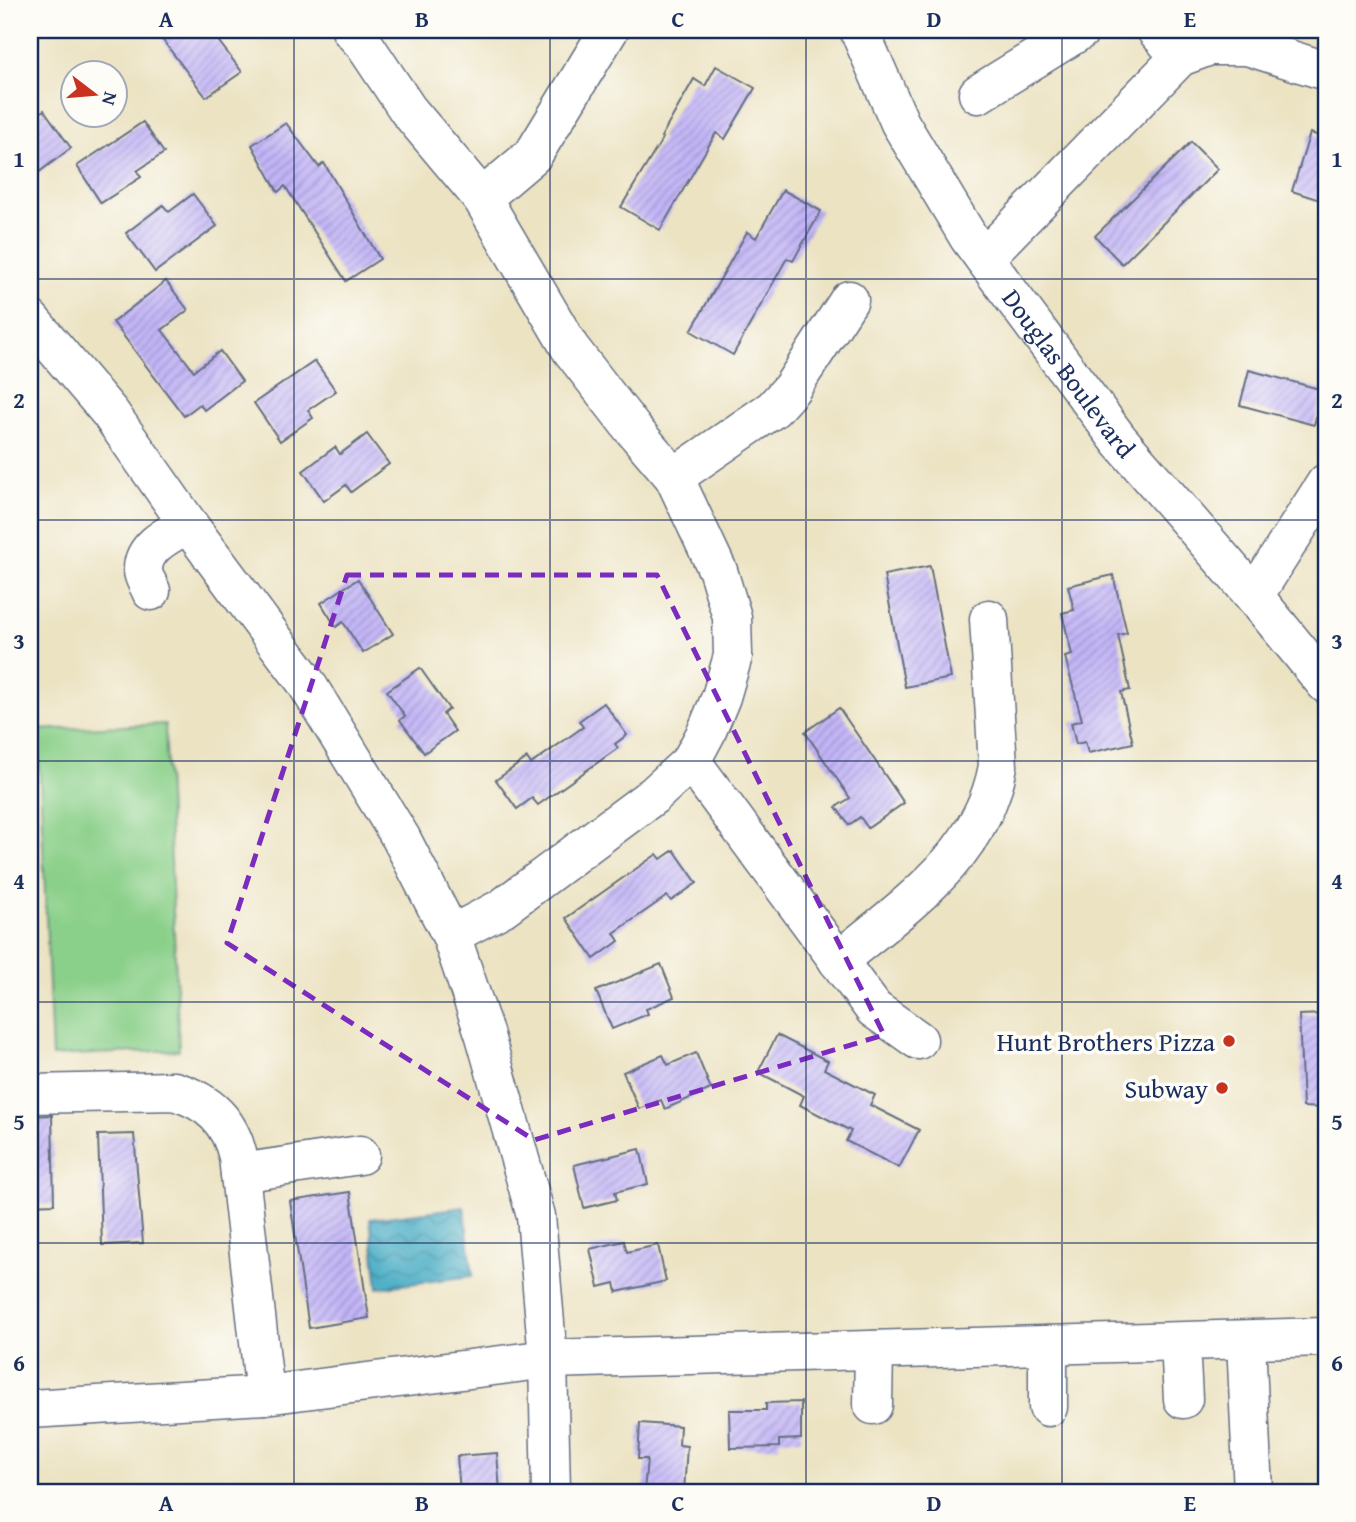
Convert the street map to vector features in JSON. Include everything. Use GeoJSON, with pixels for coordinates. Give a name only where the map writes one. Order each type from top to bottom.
{"type":"FeatureCollection","features":[{"type":"Feature","properties":{"kind":"street"},"geometry":{"type":"LineString","coordinates":[[351,30],[364,44],[408,110],[482,198],[570,348],[674,477],[718,571],[732,617],[733,656],[706,733],[691,761],[654,795],[502,908],[451,935]]}},
{"type":"Feature","properties":{"kind":"street"},"geometry":{"type":"LineString","coordinates":[[482,198],[533,155],[609,30]]}},
{"type":"Feature","properties":{"kind":"street","name":"Douglas Boulevard"},"geometry":{"type":"LineString","coordinates":[[859,30],[900,124],[969,237],[1119,440],[1326,684]]}},
{"type":"Feature","properties":{"kind":"street"},"geometry":{"type":"LineString","coordinates":[[978,94],[1081,30]]}},
{"type":"Feature","properties":{"kind":"street"},"geometry":{"type":"LineString","coordinates":[[984,258],[1168,43],[1247,46],[1326,71]]}},
{"type":"Feature","properties":{"kind":"street"},"geometry":{"type":"LineString","coordinates":[[674,477],[773,409],[791,389],[849,300]]}},
{"type":"Feature","properties":{"kind":"street"},"geometry":{"type":"LineString","coordinates":[[30,318],[110,413],[188,524],[305,681],[401,838],[451,935],[485,1036],[536,1216],[548,1359],[551,1492]]}},
{"type":"Feature","properties":{"kind":"street"},"geometry":{"type":"LineString","coordinates":[[1254,596],[1324,491]]}},
{"type":"Feature","properties":{"kind":"street"},"geometry":{"type":"LineString","coordinates":[[152,592],[143,572],[146,556],[157,542],[188,524]]}},
{"type":"Feature","properties":{"kind":"street"},"geometry":{"type":"LineString","coordinates":[[838,961],[936,879],[972,834],[985,812],[998,766],[989,619]]}},
{"type":"Feature","properties":{"kind":"street"},"geometry":{"type":"LineString","coordinates":[[691,761],[874,1009],[918,1040]]}},
{"type":"Feature","properties":{"kind":"street"},"geometry":{"type":"LineString","coordinates":[[30,1094],[174,1091],[194,1097],[211,1107],[234,1141],[240,1173],[265,1395]]}},
{"type":"Feature","properties":{"kind":"street"},"geometry":{"type":"LineString","coordinates":[[240,1173],[360,1155]]}},
{"type":"Feature","properties":{"kind":"street"},"geometry":{"type":"LineString","coordinates":[[30,1409],[265,1395],[548,1359],[1326,1337]]}},
{"type":"Feature","properties":{"kind":"street"},"geometry":{"type":"LineString","coordinates":[[1246,1340],[1253,1492]]}},
{"type":"Feature","properties":{"kind":"street"},"geometry":{"type":"LineString","coordinates":[[1180,1342],[1183,1399]]}},
{"type":"Feature","properties":{"kind":"street"},"geometry":{"type":"LineString","coordinates":[[1048,1345],[1048,1407]]}},
{"type":"Feature","properties":{"kind":"street"},"geometry":{"type":"LineString","coordinates":[[873,1405],[874,1350]]}},
{"type":"Feature","properties":{"kind":"highlighted area"},"geometry":{"type":"Polygon","coordinates":[[[347,575],[657,575],[884,1035],[534,1140],[227,943],[347,575]]]}},
{"type":"Feature","properties":{"kind":"green space"},"geometry":{"type":"Polygon","coordinates":[[[165,724],[179,1050],[52,1056],[38,730],[165,724]]]}},
{"type":"Feature","properties":{"kind":"water"},"geometry":{"type":"Polygon","coordinates":[[[464,1207],[473,1276],[378,1288],[370,1219],[464,1207]]]}},
{"type":"Feature","properties":{"kind":"building"},"geometry":{"type":"Polygon","coordinates":[[[155,30],[210,30],[242,72],[206,97],[155,30]]]}},
{"type":"Feature","properties":{"kind":"building"},"geometry":{"type":"Polygon","coordinates":[[[716,66],[755,88],[725,139],[716,133],[660,230],[621,207],[663,138],[661,137],[694,79],[705,86],[716,66]]]}},
{"type":"Feature","properties":{"kind":"building"},"geometry":{"type":"Polygon","coordinates":[[[44,110],[71,148],[30,179],[30,121],[44,110]]]}},
{"type":"Feature","properties":{"kind":"building"},"geometry":{"type":"Polygon","coordinates":[[[143,122],[164,153],[137,171],[141,177],[101,203],[77,166],[143,122]]]}},
{"type":"Feature","properties":{"kind":"building"},"geometry":{"type":"Polygon","coordinates":[[[286,123],[319,167],[324,163],[380,259],[346,281],[285,186],[278,192],[252,145],[286,123]]]}},
{"type":"Feature","properties":{"kind":"building"},"geometry":{"type":"Polygon","coordinates":[[[1310,133],[1326,138],[1326,202],[1292,191],[1310,133]]]}},
{"type":"Feature","properties":{"kind":"building"},"geometry":{"type":"Polygon","coordinates":[[[1191,142],[1218,169],[1122,264],[1095,236],[1191,142]]]}},
{"type":"Feature","properties":{"kind":"building"},"geometry":{"type":"Polygon","coordinates":[[[783,190],[821,211],[793,261],[787,258],[733,355],[691,331],[747,232],[756,238],[783,190]]]}},
{"type":"Feature","properties":{"kind":"building"},"geometry":{"type":"Polygon","coordinates":[[[193,194],[217,226],[155,272],[126,233],[163,205],[169,212],[193,194]]]}},
{"type":"Feature","properties":{"kind":"building"},"geometry":{"type":"Polygon","coordinates":[[[166,281],[188,310],[162,330],[194,371],[220,351],[242,381],[204,410],[200,404],[184,416],[113,322],[166,281]]]}},
{"type":"Feature","properties":{"kind":"building"},"geometry":{"type":"Polygon","coordinates":[[[315,361],[336,391],[308,410],[313,418],[280,441],[254,403],[315,361]]]}},
{"type":"Feature","properties":{"kind":"building"},"geometry":{"type":"Polygon","coordinates":[[[1249,370],[1323,390],[1314,425],[1240,405],[1249,370]]]}},
{"type":"Feature","properties":{"kind":"building"},"geometry":{"type":"Polygon","coordinates":[[[367,434],[389,464],[351,492],[346,485],[324,501],[303,471],[335,447],[340,454],[367,434]]]}},
{"type":"Feature","properties":{"kind":"building"},"geometry":{"type":"Polygon","coordinates":[[[930,566],[951,678],[905,687],[884,575],[930,566]]]}},
{"type":"Feature","properties":{"kind":"building"},"geometry":{"type":"Polygon","coordinates":[[[1113,575],[1127,633],[1118,635],[1130,690],[1121,692],[1133,743],[1088,753],[1085,742],[1076,744],[1071,723],[1082,720],[1065,657],[1072,655],[1062,613],[1074,610],[1068,586],[1113,575]]]}},
{"type":"Feature","properties":{"kind":"building"},"geometry":{"type":"Polygon","coordinates":[[[358,579],[393,634],[363,653],[343,622],[336,627],[321,603],[358,579]]]}},
{"type":"Feature","properties":{"kind":"building"},"geometry":{"type":"Polygon","coordinates":[[[420,668],[449,709],[443,714],[455,731],[424,753],[400,720],[405,716],[387,691],[420,668]]]}},
{"type":"Feature","properties":{"kind":"building"},"geometry":{"type":"Polygon","coordinates":[[[604,703],[627,735],[615,744],[618,748],[538,805],[532,798],[517,809],[496,780],[527,758],[531,764],[583,727],[579,721],[604,703]]]}},
{"type":"Feature","properties":{"kind":"building"},"geometry":{"type":"Polygon","coordinates":[[[839,708],[904,803],[868,828],[860,817],[849,825],[836,807],[850,798],[805,732],[839,708]]]}},
{"type":"Feature","properties":{"kind":"building"},"geometry":{"type":"Polygon","coordinates":[[[674,850],[697,883],[671,901],[667,896],[614,933],[619,941],[594,959],[566,918],[657,854],[661,859],[674,850]]]}},
{"type":"Feature","properties":{"kind":"building"},"geometry":{"type":"Polygon","coordinates":[[[661,964],[674,997],[646,1009],[648,1014],[612,1029],[596,991],[661,964]]]}},
{"type":"Feature","properties":{"kind":"building"},"geometry":{"type":"Polygon","coordinates":[[[1326,1014],[1326,1108],[1303,1107],[1299,1015],[1326,1014]]]}},
{"type":"Feature","properties":{"kind":"building"},"geometry":{"type":"Polygon","coordinates":[[[777,1035],[828,1061],[824,1069],[875,1095],[870,1105],[919,1130],[899,1168],[846,1141],[851,1131],[800,1105],[804,1096],[758,1072],[777,1035]]]}},
{"type":"Feature","properties":{"kind":"building"},"geometry":{"type":"Polygon","coordinates":[[[696,1053],[711,1089],[665,1109],[661,1100],[639,1109],[623,1072],[663,1055],[668,1065],[696,1053]]]}},
{"type":"Feature","properties":{"kind":"building"},"geometry":{"type":"Polygon","coordinates":[[[52,1115],[54,1204],[30,1205],[30,1116],[52,1115]]]}},
{"type":"Feature","properties":{"kind":"building"},"geometry":{"type":"Polygon","coordinates":[[[134,1134],[143,1243],[102,1245],[98,1135],[134,1134]]]}},
{"type":"Feature","properties":{"kind":"building"},"geometry":{"type":"Polygon","coordinates":[[[640,1149],[648,1184],[615,1192],[617,1200],[584,1208],[574,1165],[640,1149]]]}},
{"type":"Feature","properties":{"kind":"building"},"geometry":{"type":"Polygon","coordinates":[[[350,1192],[369,1318],[309,1328],[290,1201],[350,1192]]]}},
{"type":"Feature","properties":{"kind":"building"},"geometry":{"type":"Polygon","coordinates":[[[624,1241],[627,1252],[658,1245],[666,1281],[617,1292],[615,1283],[599,1287],[590,1249],[624,1241]]]}},
{"type":"Feature","properties":{"kind":"building"},"geometry":{"type":"Polygon","coordinates":[[[801,1402],[801,1439],[779,1440],[779,1447],[730,1448],[729,1410],[766,1410],[766,1403],[801,1402]]]}},
{"type":"Feature","properties":{"kind":"building"},"geometry":{"type":"Polygon","coordinates":[[[640,1423],[680,1426],[679,1445],[687,1446],[684,1492],[644,1492],[647,1459],[638,1459],[640,1423]]]}},
{"type":"Feature","properties":{"kind":"building"},"geometry":{"type":"Polygon","coordinates":[[[497,1453],[500,1492],[460,1492],[457,1456],[497,1453]]]}},
{"type":"Feature","properties":{"kind":"place","name":"Hunt Brothers Pizza"},"geometry":{"type":"Point","coordinates":[1229,1041]}},
{"type":"Feature","properties":{"kind":"place","name":"Subway"},"geometry":{"type":"Point","coordinates":[1222,1088]}}]}
